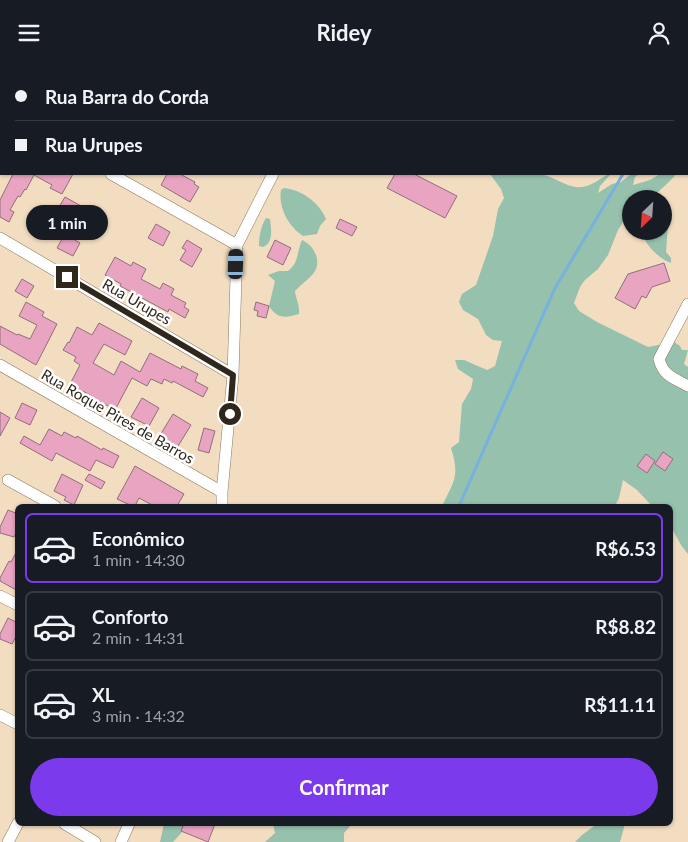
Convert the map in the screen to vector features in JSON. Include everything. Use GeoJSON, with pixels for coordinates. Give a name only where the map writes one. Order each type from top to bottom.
{"type":"FeatureCollection","features":[{"type":"Feature","properties":{"kind":"street"},"geometry":{"type":"LineString","coordinates":[[113,175],[237,245]]}},
{"type":"Feature","properties":{"kind":"street"},"geometry":{"type":"LineString","coordinates":[[222,504],[233,375],[237,245],[272,175]]}},
{"type":"Feature","properties":{"kind":"street","name":"Rua Urupes"},"geometry":{"type":"LineString","coordinates":[[0,239],[233,375]]}},
{"type":"Feature","properties":{"kind":"street"},"geometry":{"type":"LineString","coordinates":[[688,304],[659,359],[662,369],[688,386]]}},
{"type":"Feature","properties":{"kind":"street","name":"Rua Roque Pires de Barros"},"geometry":{"type":"LineString","coordinates":[[0,365],[222,492]]}},
{"type":"Feature","properties":{"kind":"street"},"geometry":{"type":"LineString","coordinates":[[8,479],[52,504]]}},
{"type":"Feature","properties":{"kind":"street"},"geometry":{"type":"LineString","coordinates":[[0,596],[15,604]]}},
{"type":"Feature","properties":{"kind":"street"},"geometry":{"type":"LineString","coordinates":[[0,715],[15,722]]}},
{"type":"Feature","properties":{"kind":"street"},"geometry":{"type":"LineString","coordinates":[[0,830],[10,839],[16,826]]}},
{"type":"Feature","properties":{"kind":"street"},"geometry":{"type":"LineString","coordinates":[[68,826],[95,842]]}},
{"type":"Feature","properties":{"kind":"street"},"geometry":{"type":"LineString","coordinates":[[121,842],[127,826]]}},
{"type":"Feature","properties":{"kind":"green space"},"geometry":{"type":"Polygon","coordinates":[[[491,175],[544,175],[564,184],[582,187],[610,175],[600,186],[598,193],[612,184],[621,182],[630,175],[638,175],[635,177],[633,185],[650,180],[658,175],[675,175],[660,190],[622,190],[622,224],[608,255],[598,269],[580,287],[574,303],[579,311],[597,322],[648,347],[674,342],[682,350],[688,350],[684,364],[688,367],[688,554],[673,530],[673,504],[650,504],[637,490],[623,480],[616,504],[443,504],[455,473],[451,448],[459,442],[462,404],[471,389],[473,379],[458,369],[455,360],[464,360],[487,370],[495,366],[502,341],[493,340],[486,335],[478,319],[463,310],[459,302],[462,294],[476,285],[493,236],[498,209],[504,198],[501,189],[491,175]]]}},
{"type":"Feature","properties":{"kind":"green space"},"geometry":{"type":"Polygon","coordinates":[[[284,188],[303,194],[319,207],[326,219],[320,226],[317,234],[303,236],[293,228],[281,204],[281,190],[284,188]]]}},
{"type":"Feature","properties":{"kind":"green space"},"geometry":{"type":"Polygon","coordinates":[[[266,218],[270,219],[271,235],[269,242],[263,247],[259,246],[259,239],[266,218]]]}},
{"type":"Feature","properties":{"kind":"green space"},"geometry":{"type":"Polygon","coordinates":[[[302,240],[316,254],[316,269],[295,291],[299,314],[290,316],[278,315],[269,306],[275,281],[268,275],[279,271],[288,271],[292,268],[302,240]]]}},
{"type":"Feature","properties":{"kind":"green space"},"geometry":{"type":"Polygon","coordinates":[[[646,240],[667,240],[666,252],[671,258],[671,263],[654,252],[646,240]]]}},
{"type":"Feature","properties":{"kind":"green space"},"geometry":{"type":"Polygon","coordinates":[[[164,826],[185,826],[173,842],[160,842],[164,826]]]}},
{"type":"Feature","properties":{"kind":"green space"},"geometry":{"type":"Polygon","coordinates":[[[273,826],[350,826],[344,833],[344,842],[265,842],[275,833],[273,826]]]}},
{"type":"Feature","properties":{"kind":"green space"},"geometry":{"type":"Polygon","coordinates":[[[594,826],[624,826],[620,842],[575,842],[594,826]]]}},
{"type":"Feature","properties":{"kind":"building"},"geometry":{"type":"Polygon","coordinates":[[[12,175],[34,175],[26,190],[20,197],[18,196],[10,210],[14,212],[9,222],[0,217],[0,200],[12,175]]]}},
{"type":"Feature","properties":{"kind":"building"},"geometry":{"type":"Polygon","coordinates":[[[34,175],[72,175],[62,194],[50,188],[52,185],[34,175]]]}},
{"type":"Feature","properties":{"kind":"building"},"geometry":{"type":"Polygon","coordinates":[[[166,175],[182,175],[195,182],[194,184],[199,187],[190,202],[161,185],[166,175]]]}},
{"type":"Feature","properties":{"kind":"building"},"geometry":{"type":"Polygon","coordinates":[[[394,175],[416,175],[457,196],[445,218],[387,188],[394,175]]]}},
{"type":"Feature","properties":{"kind":"building"},"geometry":{"type":"Polygon","coordinates":[[[65,197],[81,206],[75,216],[59,207],[65,197]]]}},
{"type":"Feature","properties":{"kind":"building"},"geometry":{"type":"Polygon","coordinates":[[[340,219],[357,227],[352,236],[336,228],[340,219]]]}},
{"type":"Feature","properties":{"kind":"building"},"geometry":{"type":"Polygon","coordinates":[[[156,224],[170,232],[163,246],[148,238],[156,224]]]}},
{"type":"Feature","properties":{"kind":"building"},"geometry":{"type":"Polygon","coordinates":[[[65,234],[80,243],[73,256],[57,248],[65,234]]]}},
{"type":"Feature","properties":{"kind":"building"},"geometry":{"type":"Polygon","coordinates":[[[187,240],[202,249],[192,267],[180,260],[186,250],[182,248],[187,240]]]}},
{"type":"Feature","properties":{"kind":"building"},"geometry":{"type":"Polygon","coordinates":[[[275,240],[291,248],[283,265],[267,257],[275,240]]]}},
{"type":"Feature","properties":{"kind":"building"},"geometry":{"type":"Polygon","coordinates":[[[115,257],[131,266],[133,262],[146,269],[141,279],[160,289],[163,283],[174,289],[171,295],[186,303],[184,307],[189,310],[185,318],[169,309],[168,312],[120,286],[121,284],[105,275],[115,257]]]}},
{"type":"Feature","properties":{"kind":"building"},"geometry":{"type":"Polygon","coordinates":[[[664,263],[670,281],[652,287],[646,298],[642,296],[635,309],[615,298],[628,274],[664,263]]]}},
{"type":"Feature","properties":{"kind":"building"},"geometry":{"type":"Polygon","coordinates":[[[22,279],[34,286],[27,298],[15,291],[22,279]]]}},
{"type":"Feature","properties":{"kind":"building"},"geometry":{"type":"Polygon","coordinates":[[[26,302],[44,312],[42,316],[57,324],[36,365],[0,344],[0,326],[30,339],[37,325],[19,316],[26,302]]]}},
{"type":"Feature","properties":{"kind":"building"},"geometry":{"type":"Polygon","coordinates":[[[256,302],[269,306],[266,318],[257,316],[258,311],[254,310],[256,302]]]}},
{"type":"Feature","properties":{"kind":"building"},"geometry":{"type":"Polygon","coordinates":[[[99,323],[132,341],[125,355],[104,344],[93,363],[114,375],[121,361],[140,372],[150,353],[181,369],[182,366],[198,374],[195,381],[208,388],[203,397],[173,381],[172,383],[164,379],[162,384],[151,379],[147,386],[132,378],[115,410],[99,401],[98,403],[88,398],[90,395],[70,384],[80,365],[74,361],[76,357],[63,350],[77,327],[92,335],[99,323]]]}},
{"type":"Feature","properties":{"kind":"building"},"geometry":{"type":"Polygon","coordinates":[[[142,398],[159,408],[149,426],[131,417],[142,398]]]}},
{"type":"Feature","properties":{"kind":"building"},"geometry":{"type":"Polygon","coordinates":[[[22,403],[37,410],[30,425],[15,418],[22,403]]]}},
{"type":"Feature","properties":{"kind":"building"},"geometry":{"type":"Polygon","coordinates":[[[0,412],[10,418],[0,436],[0,412]]]}},
{"type":"Feature","properties":{"kind":"building"},"geometry":{"type":"Polygon","coordinates":[[[173,414],[191,425],[175,451],[157,440],[173,414]]]}},
{"type":"Feature","properties":{"kind":"building"},"geometry":{"type":"Polygon","coordinates":[[[204,428],[215,431],[209,453],[198,450],[204,428]]]}},
{"type":"Feature","properties":{"kind":"building"},"geometry":{"type":"Polygon","coordinates":[[[49,429],[62,436],[64,432],[76,438],[77,436],[102,450],[103,448],[119,456],[113,468],[96,460],[90,471],[56,453],[52,461],[20,443],[24,436],[40,445],[49,429]]]}},
{"type":"Feature","properties":{"kind":"building"},"geometry":{"type":"Polygon","coordinates":[[[663,452],[673,459],[665,471],[655,464],[663,452]]]}},
{"type":"Feature","properties":{"kind":"building"},"geometry":{"type":"Polygon","coordinates":[[[646,454],[655,461],[647,473],[637,466],[646,454]]]}},
{"type":"Feature","properties":{"kind":"building"},"geometry":{"type":"Polygon","coordinates":[[[135,466],[184,494],[178,504],[150,504],[139,498],[136,504],[128,504],[117,499],[135,466]]]}},
{"type":"Feature","properties":{"kind":"building"},"geometry":{"type":"Polygon","coordinates":[[[62,474],[83,485],[74,504],[64,500],[66,497],[54,491],[62,474]]]}},
{"type":"Feature","properties":{"kind":"building"},"geometry":{"type":"Polygon","coordinates":[[[89,474],[105,482],[101,489],[85,480],[89,474]]]}},
{"type":"Feature","properties":{"kind":"building"},"geometry":{"type":"Polygon","coordinates":[[[8,510],[15,513],[14,537],[0,533],[0,527],[8,510]]]}},
{"type":"Feature","properties":{"kind":"building"},"geometry":{"type":"Polygon","coordinates":[[[15,555],[15,589],[0,581],[9,561],[11,562],[15,555]]]}},
{"type":"Feature","properties":{"kind":"building"},"geometry":{"type":"Polygon","coordinates":[[[8,618],[15,622],[15,638],[12,644],[0,639],[0,634],[8,618]]]}},
{"type":"Feature","properties":{"kind":"building"},"geometry":{"type":"Polygon","coordinates":[[[183,826],[214,826],[208,842],[181,831],[183,826]]]}},
{"type":"Feature","properties":{"kind":"waterway"},"geometry":{"type":"LineString","coordinates":[[460,504],[555,288],[622,175]]}},
{"type":"Feature","properties":{"kind":"route"},"geometry":{"type":"LineString","coordinates":[[67,277],[233,375],[230,414]]}}]}
